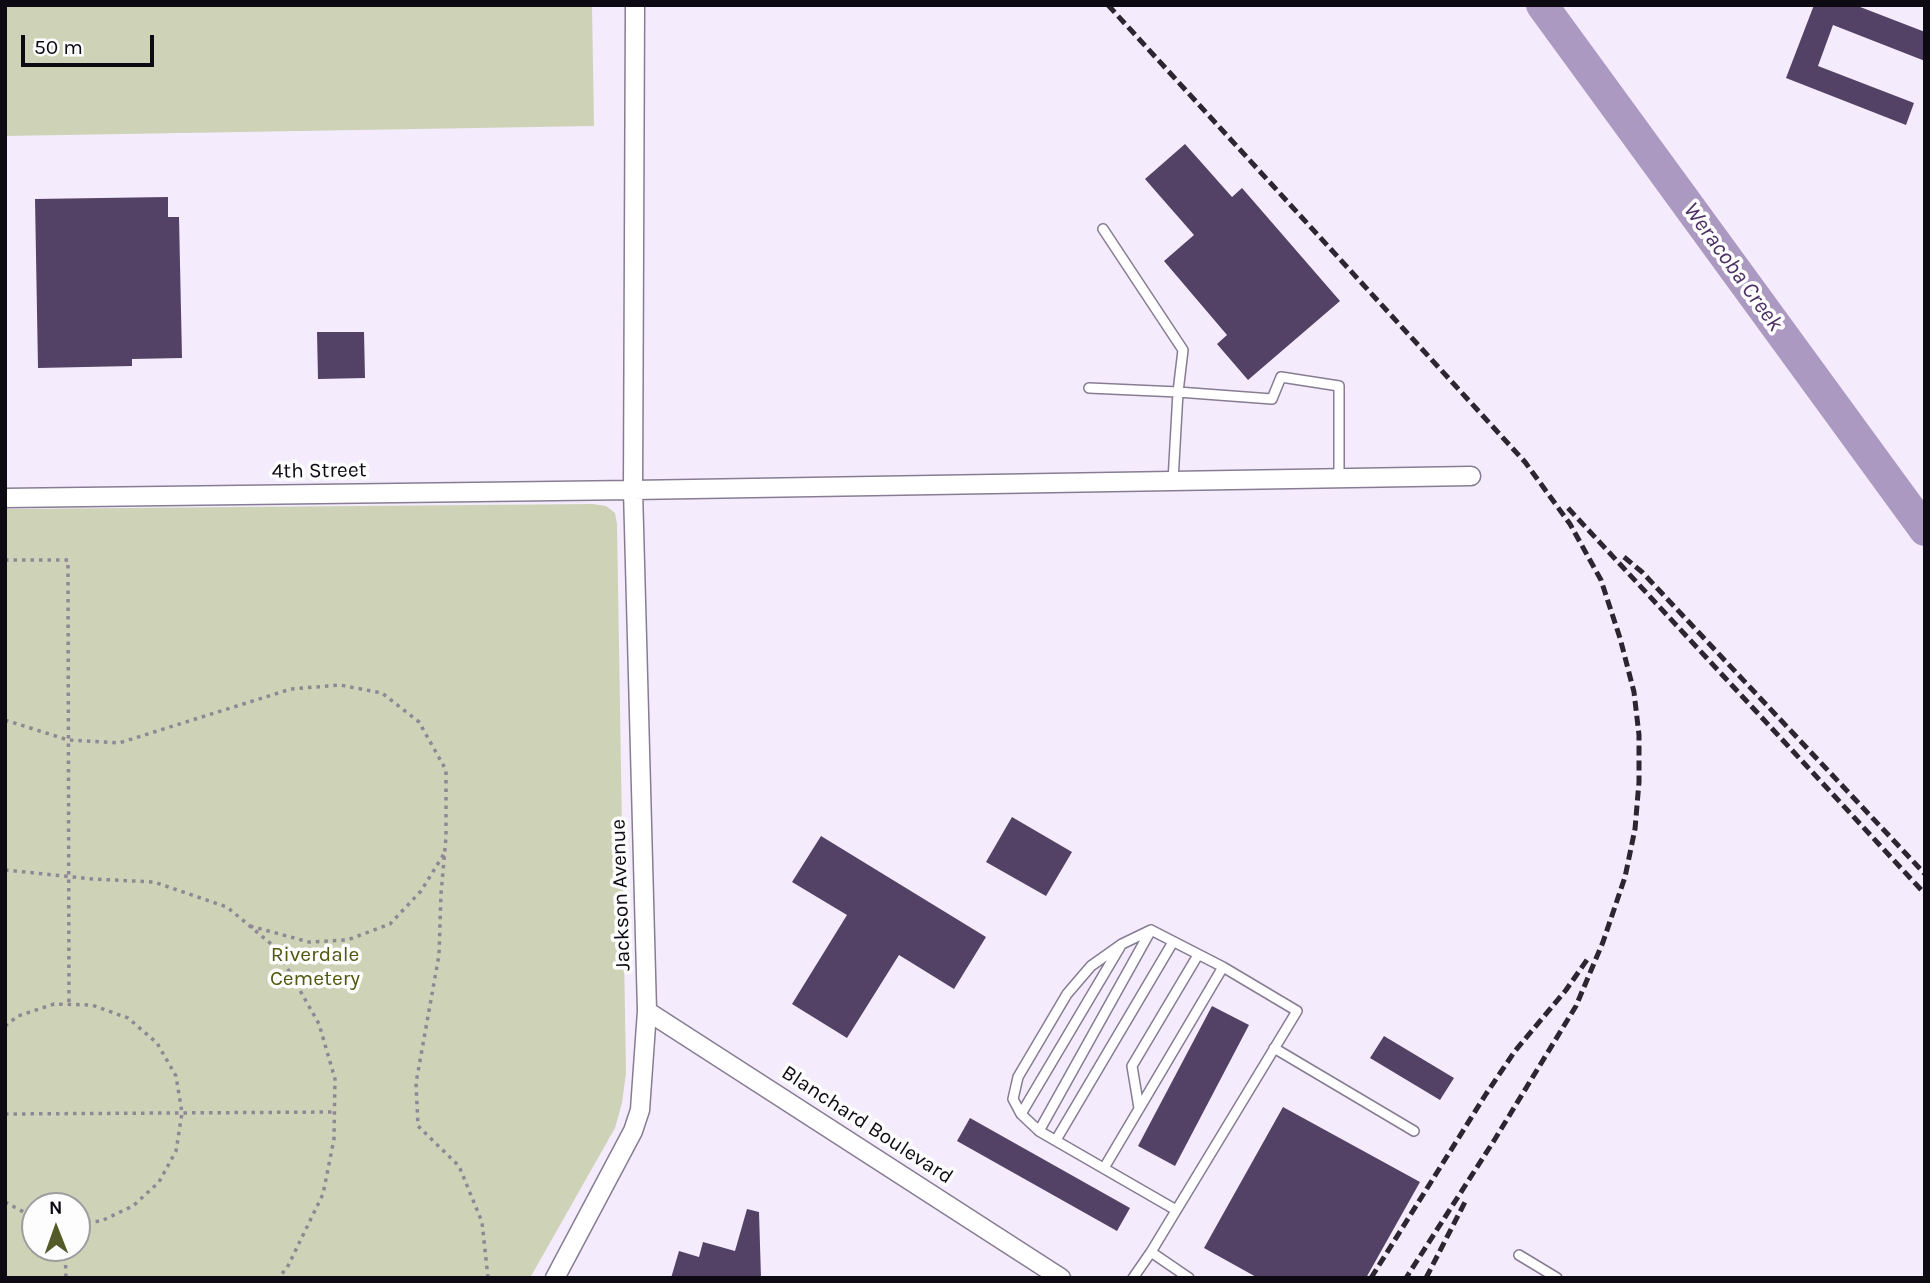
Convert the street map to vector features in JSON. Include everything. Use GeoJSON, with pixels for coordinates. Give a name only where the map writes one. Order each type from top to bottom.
{"type":"FeatureCollection","features":[{"type":"Feature","properties":{"kind":"street","name":"Jackson Avenue"},"geometry":{"type":"LineString","coordinates":[[555,1278],[633,1130],[640,1110],[648,1011],[633,490],[635,5]]}},
{"type":"Feature","properties":{"kind":"street","name":"4th Street"},"geometry":{"type":"LineString","coordinates":[[5,498],[1471,476]]}},
{"type":"Feature","properties":{"kind":"street","name":"Blanchard Boulevard"},"geometry":{"type":"LineString","coordinates":[[648,1011],[1061,1278]]}},
{"type":"Feature","properties":{"kind":"lane"},"geometry":{"type":"LineString","coordinates":[[1103,229],[1183,351],[1178,392],[1174,481]]}},
{"type":"Feature","properties":{"kind":"lane"},"geometry":{"type":"LineString","coordinates":[[1089,388],[1272,398],[1281,377],[1339,386],[1339,478]]}},
{"type":"Feature","properties":{"kind":"lane"},"geometry":{"type":"LineString","coordinates":[[1133,1278],[1297,1011],[1223,967],[1151,930]]}},
{"type":"Feature","properties":{"kind":"lane"},"geometry":{"type":"LineString","coordinates":[[1151,930],[1122,944],[1091,966],[1067,994],[1018,1077],[1013,1099],[1021,1114],[1040,1131],[1176,1210]]}},
{"type":"Feature","properties":{"kind":"lane"},"geometry":{"type":"LineString","coordinates":[[1040,1131],[1151,930]]}},
{"type":"Feature","properties":{"kind":"lane"},"geometry":{"type":"LineString","coordinates":[[1056,1140],[1173,942]]}},
{"type":"Feature","properties":{"kind":"lane"},"geometry":{"type":"LineString","coordinates":[[1021,1114],[1122,944]]}},
{"type":"Feature","properties":{"kind":"lane"},"geometry":{"type":"LineString","coordinates":[[1139,1108],[1132,1066],[1198,955]]}},
{"type":"Feature","properties":{"kind":"lane"},"geometry":{"type":"LineString","coordinates":[[1104,1168],[1223,967]]}},
{"type":"Feature","properties":{"kind":"lane"},"geometry":{"type":"LineString","coordinates":[[1274,1048],[1414,1131]]}},
{"type":"Feature","properties":{"kind":"lane"},"geometry":{"type":"LineString","coordinates":[[1151,1252],[1189,1278]]}},
{"type":"Feature","properties":{"kind":"lane"},"geometry":{"type":"LineString","coordinates":[[1519,1255],[1556,1278]]}},
{"type":"Feature","properties":{"kind":"path"},"geometry":{"type":"LineString","coordinates":[[5,560],[68,560],[69,1004]]}},
{"type":"Feature","properties":{"kind":"path"},"geometry":{"type":"LineString","coordinates":[[5,720],[68,740],[119,743],[291,689],[340,685],[382,693],[419,722],[446,770],[445,853],[439,955],[416,1083],[418,1126],[459,1166],[482,1222],[488,1278]]}},
{"type":"Feature","properties":{"kind":"path"},"geometry":{"type":"LineString","coordinates":[[248,925],[309,943],[346,940],[390,924],[421,891],[445,853]]}},
{"type":"Feature","properties":{"kind":"path"},"geometry":{"type":"LineString","coordinates":[[5,870],[154,882],[227,907],[276,948],[319,1024],[335,1079],[334,1139],[323,1194],[287,1268],[278,1278]]}},
{"type":"Feature","properties":{"kind":"path"},"geometry":{"type":"LineString","coordinates":[[5,1026],[18,1016],[54,1004],[92,1005],[128,1018],[157,1043],[176,1076],[182,1113],[176,1150],[159,1182],[133,1206],[101,1220],[91,1221]]}},
{"type":"Feature","properties":{"kind":"path"},"geometry":{"type":"LineString","coordinates":[[5,1114],[335,1112]]}},
{"type":"Feature","properties":{"kind":"path"},"geometry":{"type":"LineString","coordinates":[[5,1202],[21,1211]]}},
{"type":"Feature","properties":{"kind":"green space"},"geometry":{"type":"Polygon","coordinates":[[[5,5],[592,5],[594,126],[5,136],[5,5]]]}},
{"type":"Feature","properties":{"kind":"green space","name":"Riverdale Cemetery"},"geometry":{"type":"Polygon","coordinates":[[[593,504],[606,506],[615,513],[626,1073],[615,1128],[530,1278],[5,1278],[5,509],[593,504]]]}},
{"type":"Feature","properties":{"kind":"building"},"geometry":{"type":"Polygon","coordinates":[[[1814,5],[1855,5],[1925,32],[1925,61],[1833,25],[1818,66],[1914,103],[1906,125],[1786,78],[1814,5]]]}},
{"type":"Feature","properties":{"kind":"building"},"geometry":{"type":"Polygon","coordinates":[[[1185,144],[1232,197],[1242,188],[1340,301],[1248,380],[1217,344],[1227,335],[1164,261],[1194,235],[1145,179],[1185,144]]]}},
{"type":"Feature","properties":{"kind":"building"},"geometry":{"type":"Polygon","coordinates":[[[168,197],[168,217],[179,217],[182,358],[132,359],[132,366],[38,368],[35,199],[168,197]]]}},
{"type":"Feature","properties":{"kind":"building"},"geometry":{"type":"Polygon","coordinates":[[[317,332],[364,332],[365,378],[318,379],[317,332]]]}},
{"type":"Feature","properties":{"kind":"building"},"geometry":{"type":"Polygon","coordinates":[[[1012,817],[1072,852],[1046,896],[986,862],[1012,817]]]}},
{"type":"Feature","properties":{"kind":"building"},"geometry":{"type":"Polygon","coordinates":[[[821,836],[986,937],[954,989],[899,955],[847,1038],[792,1004],[847,915],[792,882],[821,836]]]}},
{"type":"Feature","properties":{"kind":"building"},"geometry":{"type":"Polygon","coordinates":[[[1212,1006],[1249,1025],[1175,1166],[1138,1146],[1212,1006]]]}},
{"type":"Feature","properties":{"kind":"building"},"geometry":{"type":"Polygon","coordinates":[[[1384,1036],[1454,1078],[1440,1100],[1370,1058],[1384,1036]]]}},
{"type":"Feature","properties":{"kind":"building"},"geometry":{"type":"Polygon","coordinates":[[[1283,1107],[1420,1182],[1366,1278],[1258,1278],[1204,1248],[1283,1107]]]}},
{"type":"Feature","properties":{"kind":"building"},"geometry":{"type":"Polygon","coordinates":[[[970,1118],[1130,1208],[1117,1231],[957,1141],[970,1118]]]}},
{"type":"Feature","properties":{"kind":"building"},"geometry":{"type":"Polygon","coordinates":[[[747,1209],[759,1212],[761,1278],[671,1278],[679,1251],[699,1257],[703,1242],[735,1251],[747,1209]]]}},
{"type":"Feature","properties":{"kind":"waterway","name":"Weracoba Creek"},"geometry":{"type":"LineString","coordinates":[[1542,5],[1925,530]]}},
{"type":"Feature","properties":{"kind":"railway"},"geometry":{"type":"LineString","coordinates":[[1108,5],[1525,462],[1570,524],[1601,580],[1634,692],[1639,735],[1635,829],[1625,877],[1603,942],[1576,1006],[1406,1278]]}},
{"type":"Feature","properties":{"kind":"railway"},"geometry":{"type":"LineString","coordinates":[[1568,508],[1925,894]]}},
{"type":"Feature","properties":{"kind":"railway"},"geometry":{"type":"LineString","coordinates":[[1624,557],[1642,572],[1925,874]]}},
{"type":"Feature","properties":{"kind":"railway"},"geometry":{"type":"LineString","coordinates":[[1371,1278],[1515,1051],[1566,990],[1589,957]]}},
{"type":"Feature","properties":{"kind":"railway"},"geometry":{"type":"LineString","coordinates":[[1426,1278],[1465,1202]]}}]}
